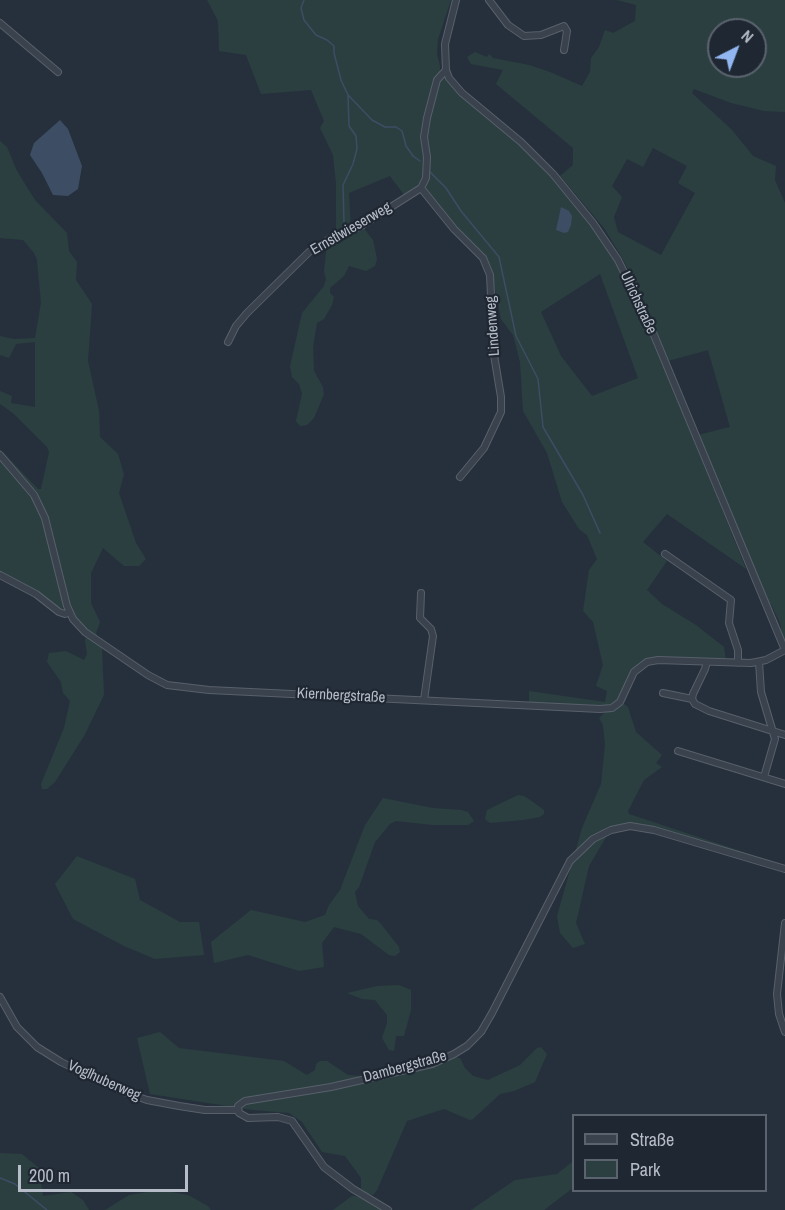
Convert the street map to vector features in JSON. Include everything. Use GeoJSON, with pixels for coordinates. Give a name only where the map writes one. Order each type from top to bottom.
{"type":"FeatureCollection","features":[{"type":"Feature","properties":{"kind":"street"},"geometry":{"type":"LineString","coordinates":[[421,188],[426,178],[427,157],[424,138],[427,117],[437,80],[446,70],[445,44],[456,0]]}},
{"type":"Feature","properties":{"kind":"street"},"geometry":{"type":"LineString","coordinates":[[489,0],[508,24],[524,36],[541,35],[564,26],[567,31],[564,50]]}},
{"type":"Feature","properties":{"kind":"street"},"geometry":{"type":"LineString","coordinates":[[0,23],[58,72]]}},
{"type":"Feature","properties":{"kind":"street","name":"Ulrichstraße"},"geometry":{"type":"LineString","coordinates":[[446,70],[462,93],[521,142],[553,174],[593,223],[618,260],[645,315],[785,650]]}},
{"type":"Feature","properties":{"kind":"street","name":"Ernstlwieserweg"},"geometry":{"type":"LineString","coordinates":[[228,342],[236,326],[309,252],[329,239],[361,226],[421,188]]}},
{"type":"Feature","properties":{"kind":"street","name":"Lindenweg"},"geometry":{"type":"LineString","coordinates":[[421,188],[454,229],[483,258],[490,275],[494,356],[501,397],[501,412],[484,448],[460,477]]}},
{"type":"Feature","properties":{"kind":"street","name":"Kiernbergstraße"},"geometry":{"type":"LineString","coordinates":[[0,455],[34,495],[45,518],[73,620],[85,632],[148,675],[167,684],[209,690],[603,709],[612,708],[620,702],[634,672],[647,662],[658,660],[759,662],[785,650]]}},
{"type":"Feature","properties":{"kind":"street"},"geometry":{"type":"LineString","coordinates":[[665,554],[731,600],[729,623],[738,650],[738,663]]}},
{"type":"Feature","properties":{"kind":"street"},"geometry":{"type":"LineString","coordinates":[[0,575],[36,594],[59,612],[65,614],[69,612]]}},
{"type":"Feature","properties":{"kind":"street"},"geometry":{"type":"LineString","coordinates":[[422,593],[420,618],[431,629],[433,636],[424,700]]}},
{"type":"Feature","properties":{"kind":"street"},"geometry":{"type":"LineString","coordinates":[[692,699],[707,662]]}},
{"type":"Feature","properties":{"kind":"street"},"geometry":{"type":"LineString","coordinates":[[759,662],[761,692],[775,742],[765,777]]}},
{"type":"Feature","properties":{"kind":"street"},"geometry":{"type":"LineString","coordinates":[[663,693],[692,699],[701,708],[785,735]]}},
{"type":"Feature","properties":{"kind":"street"},"geometry":{"type":"LineString","coordinates":[[678,752],[785,784]]}},
{"type":"Feature","properties":{"kind":"street","name":"Dambergstraße"},"geometry":{"type":"LineString","coordinates":[[237,1110],[244,1101],[331,1087],[432,1064],[467,1046],[480,1032],[492,1013],[570,861],[584,846],[611,830],[630,826],[654,830],[785,869]]}},
{"type":"Feature","properties":{"kind":"street"},"geometry":{"type":"LineString","coordinates":[[785,923],[777,994],[779,1014],[785,1032]]}},
{"type":"Feature","properties":{"kind":"street","name":"Voglhuberweg"},"geometry":{"type":"LineString","coordinates":[[0,997],[17,1027],[37,1047],[61,1062],[124,1092],[147,1100],[205,1110],[237,1110]]}},
{"type":"Feature","properties":{"kind":"street"},"geometry":{"type":"LineString","coordinates":[[237,1110],[248,1118],[278,1117],[292,1121],[313,1153],[330,1172],[360,1194],[388,1210]]}},
{"type":"Feature","properties":{"kind":"green space"},"geometry":{"type":"Polygon","coordinates":[[[207,0],[451,0],[438,39],[437,54],[440,73],[472,106],[526,150],[586,217],[616,263],[655,343],[746,569],[667,514],[643,542],[667,561],[647,590],[662,604],[696,625],[724,647],[726,660],[644,661],[634,668],[620,699],[605,706],[529,703],[529,691],[605,702],[607,691],[596,686],[603,665],[593,622],[583,611],[589,570],[597,559],[587,535],[579,529],[562,502],[547,453],[523,411],[520,362],[513,335],[501,319],[490,265],[423,188],[405,196],[390,176],[349,193],[351,230],[340,233],[336,231],[336,184],[333,155],[320,128],[324,121],[311,90],[261,94],[246,55],[219,51],[218,21],[207,0]],[[600,274],[541,312],[561,356],[592,396],[638,378],[600,274]]]}},
{"type":"Feature","properties":{"kind":"green space"},"geometry":{"type":"Polygon","coordinates":[[[617,0],[785,0],[785,112],[764,111],[731,103],[694,89],[692,93],[732,130],[753,156],[776,166],[775,180],[785,203],[785,641],[780,623],[772,606],[765,598],[698,435],[730,427],[708,350],[668,361],[641,294],[621,256],[604,228],[560,176],[573,165],[573,148],[496,84],[503,70],[471,64],[467,57],[475,52],[487,57],[489,54],[493,58],[550,72],[582,86],[590,72],[591,58],[599,47],[605,30],[613,33],[635,21],[636,5],[617,0]],[[653,148],[643,167],[627,159],[612,186],[622,197],[614,217],[618,232],[661,255],[695,193],[678,183],[687,166],[653,148]]]}},
{"type":"Feature","properties":{"kind":"green space"},"geometry":{"type":"Polygon","coordinates":[[[0,141],[7,147],[17,171],[35,200],[67,233],[69,251],[77,262],[76,280],[92,304],[88,361],[99,411],[100,437],[118,454],[124,474],[119,493],[136,543],[146,559],[139,566],[124,566],[103,548],[91,573],[91,603],[100,622],[96,633],[102,647],[104,695],[84,736],[55,782],[47,789],[42,789],[41,784],[64,728],[70,701],[63,693],[61,682],[47,662],[49,653],[66,651],[84,660],[87,654],[85,640],[87,632],[79,624],[71,609],[46,514],[0,453],[0,449],[38,489],[41,489],[49,452],[47,447],[14,414],[0,404],[0,391],[12,396],[11,403],[35,407],[35,342],[16,344],[9,358],[0,355],[0,336],[14,339],[35,338],[41,303],[37,260],[34,253],[23,240],[0,238],[0,141]]]}},
{"type":"Feature","properties":{"kind":"green space"},"geometry":{"type":"Polygon","coordinates":[[[363,227],[373,240],[377,259],[375,266],[366,271],[349,266],[344,276],[330,288],[330,293],[334,297],[332,305],[324,319],[317,323],[313,347],[314,371],[323,387],[324,394],[314,418],[307,425],[300,426],[296,421],[302,394],[299,384],[292,377],[290,366],[302,313],[324,286],[327,245],[363,227]]]}},
{"type":"Feature","properties":{"kind":"green space"},"geometry":{"type":"Polygon","coordinates":[[[0,458],[34,499],[43,517],[64,604],[62,609],[0,573],[0,458]]]}},
{"type":"Feature","properties":{"kind":"green space"},"geometry":{"type":"Polygon","coordinates":[[[624,704],[628,707],[636,732],[662,755],[656,763],[662,767],[644,780],[628,811],[629,814],[777,863],[629,823],[612,827],[589,866],[576,923],[585,944],[573,948],[560,933],[557,916],[582,828],[601,784],[605,745],[603,725],[599,718],[605,712],[624,704]]]}},
{"type":"Feature","properties":{"kind":"green space"},"geometry":{"type":"Polygon","coordinates":[[[518,795],[524,796],[544,810],[544,814],[523,820],[490,823],[485,819],[487,810],[518,795]]]}},
{"type":"Feature","properties":{"kind":"green space"},"geometry":{"type":"Polygon","coordinates":[[[383,798],[433,808],[461,810],[468,812],[474,821],[468,825],[433,825],[396,821],[390,824],[375,842],[359,887],[355,892],[358,906],[369,919],[377,920],[381,924],[399,947],[400,952],[395,956],[389,955],[361,934],[334,927],[322,943],[324,967],[299,971],[248,955],[214,963],[211,942],[251,910],[305,922],[325,915],[340,890],[365,825],[383,798]]]}},
{"type":"Feature","properties":{"kind":"green space"},"geometry":{"type":"Polygon","coordinates":[[[77,856],[135,879],[140,900],[180,922],[199,922],[204,955],[155,959],[124,946],[73,919],[55,884],[77,856]]]}},
{"type":"Feature","properties":{"kind":"green space"},"geometry":{"type":"Polygon","coordinates":[[[399,985],[411,990],[411,1010],[404,1036],[396,1036],[394,1051],[389,1050],[382,1038],[387,1015],[375,1000],[362,999],[347,993],[377,986],[399,985]]]}},
{"type":"Feature","properties":{"kind":"green space"},"geometry":{"type":"Polygon","coordinates":[[[160,1032],[179,1048],[284,1061],[307,1075],[315,1070],[316,1064],[320,1061],[327,1061],[348,1075],[377,1077],[453,1057],[460,1058],[465,1068],[473,1076],[488,1080],[520,1065],[537,1048],[541,1047],[547,1054],[535,1082],[500,1094],[473,1119],[470,1120],[444,1109],[407,1121],[373,1195],[361,1189],[361,1178],[345,1156],[322,1152],[302,1122],[289,1113],[253,1110],[150,1094],[137,1038],[160,1032]]]}},
{"type":"Feature","properties":{"kind":"green space"},"geometry":{"type":"Polygon","coordinates":[[[0,1153],[22,1154],[39,1168],[43,1196],[71,1192],[83,1200],[89,1210],[0,1210],[0,1153]]]}},
{"type":"Feature","properties":{"kind":"green space"},"geometry":{"type":"Polygon","coordinates":[[[572,1162],[572,1189],[544,1210],[471,1210],[515,1180],[557,1174],[572,1162]]]}},
{"type":"Feature","properties":{"kind":"green space"},"geometry":{"type":"Polygon","coordinates":[[[160,1190],[188,1195],[211,1210],[105,1210],[129,1195],[160,1190]]]}},
{"type":"Feature","properties":{"kind":"green space"},"geometry":{"type":"Polygon","coordinates":[[[352,1196],[362,1197],[383,1210],[333,1210],[352,1196]]]}},
{"type":"Feature","properties":{"kind":"water"},"geometry":{"type":"Polygon","coordinates":[[[60,120],[68,129],[82,166],[78,189],[68,196],[53,195],[30,155],[34,143],[60,120]]]}},
{"type":"Feature","properties":{"kind":"water"},"geometry":{"type":"Polygon","coordinates":[[[561,207],[569,211],[572,216],[568,232],[564,233],[556,230],[561,207]]]}},
{"type":"Feature","properties":{"kind":"waterway"},"geometry":{"type":"LineString","coordinates":[[304,0],[301,8],[304,20],[316,35],[334,46],[341,80],[348,95],[349,126],[356,136],[357,149],[343,185],[344,222]]}},
{"type":"Feature","properties":{"kind":"waterway"},"geometry":{"type":"LineString","coordinates":[[348,95],[372,120],[385,127],[396,127],[402,131],[406,146],[420,161]]}},
{"type":"Feature","properties":{"kind":"waterway"},"geometry":{"type":"LineString","coordinates":[[429,171],[446,188],[461,211],[499,257],[516,336],[538,379],[543,427],[583,495],[600,533]]}},
{"type":"Feature","properties":{"kind":"waterway"},"geometry":{"type":"LineString","coordinates":[[0,1178],[15,1184],[47,1210]]}}]}
